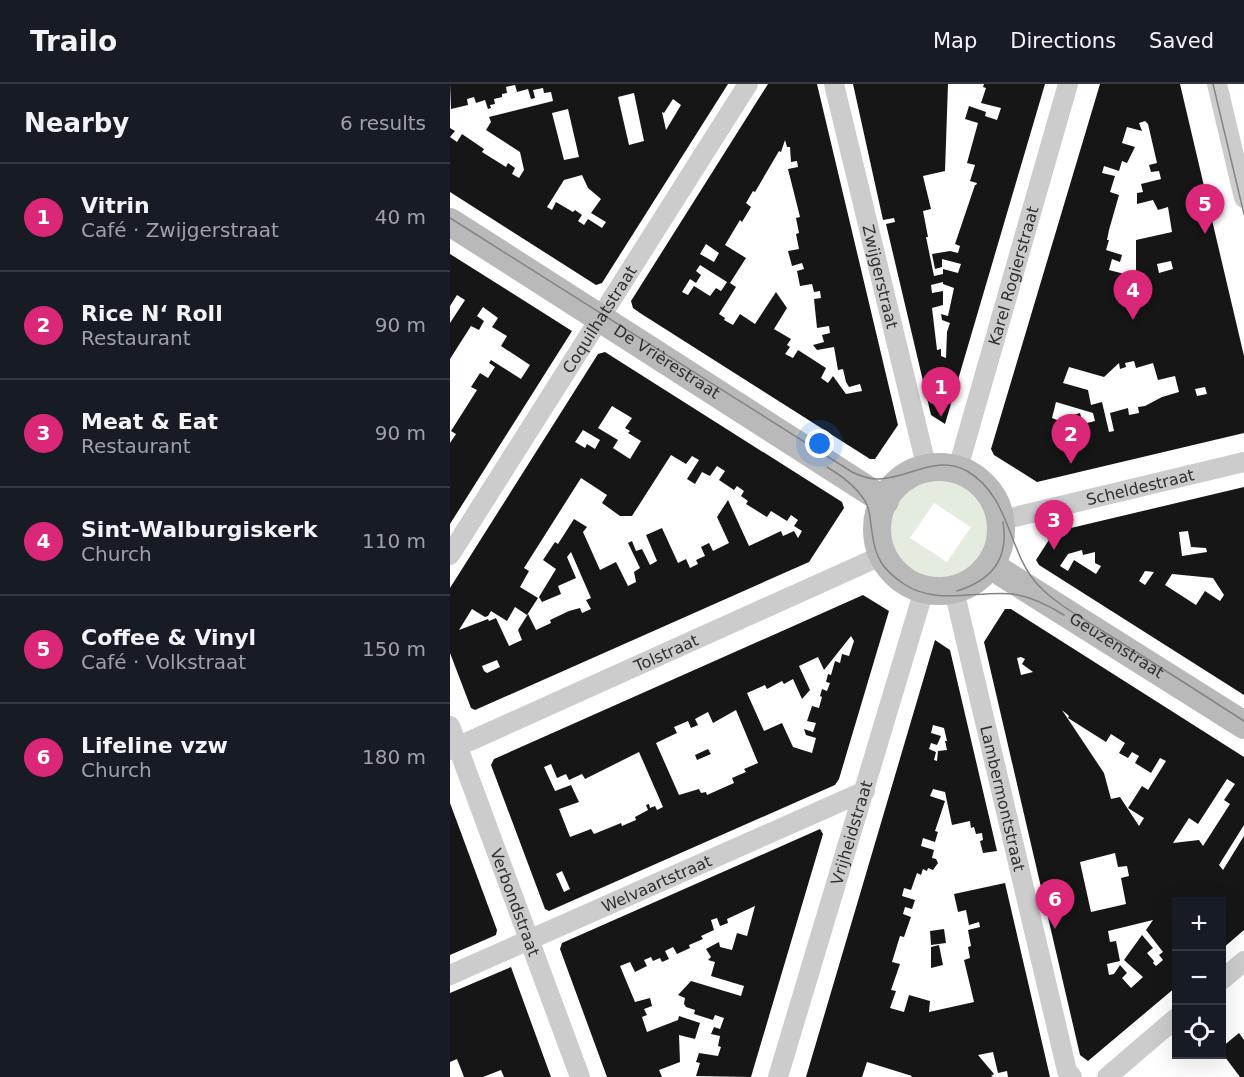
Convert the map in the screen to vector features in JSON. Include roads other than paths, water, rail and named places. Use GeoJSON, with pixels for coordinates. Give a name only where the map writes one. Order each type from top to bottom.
{"type":"FeatureCollection","features":[{"type":"Feature","properties":{"kind":"street","name":"Coquilhatstraat"},"geometry":{"type":"LineString","coordinates":[[450,555],[748,84]]}},
{"type":"Feature","properties":{"kind":"street","name":"Zwijgerstraat"},"geometry":{"type":"LineString","coordinates":[[834,84],[927,469]]}},
{"type":"Feature","properties":{"kind":"street","name":"Karel Rogierstraat"},"geometry":{"type":"LineString","coordinates":[[958,468],[1068,84]]}},
{"type":"Feature","properties":{"kind":"street"},"geometry":{"type":"LineString","coordinates":[[1217,84],[1244,198]]}},
{"type":"Feature","properties":{"kind":"street","name":"De Vrièrestraat"},"geometry":{"type":"LineString","coordinates":[[450,222],[885,501]]}},
{"type":"Feature","properties":{"kind":"street","name":"Scheldestraat"},"geometry":{"type":"LineString","coordinates":[[1002,520],[1244,462]]}},
{"type":"Feature","properties":{"kind":"street"},"geometry":{"type":"LineString","coordinates":[[958,468],[981,484],[991,495],[1002,520],[1000,544],[990,565],[974,581],[954,590],[924,590],[913,586],[895,573],[883,555],[878,522],[885,501],[902,480],[927,469],[958,468]]}},
{"type":"Feature","properties":{"kind":"street","name":"Tolstraat"},"geometry":{"type":"LineString","coordinates":[[454,748],[883,555]]}},
{"type":"Feature","properties":{"kind":"street","name":"Geuzenstraat"},"geometry":{"type":"LineString","coordinates":[[990,565],[1244,725]]}},
{"type":"Feature","properties":{"kind":"street","name":"Vrijheidstraat"},"geometry":{"type":"LineString","coordinates":[[778,1077],[924,590]]}},
{"type":"Feature","properties":{"kind":"street","name":"Lambermontstraat"},"geometry":{"type":"LineString","coordinates":[[954,590],[1067,1071],[1072,1077]]}},
{"type":"Feature","properties":{"kind":"street","name":"Verbondstraat"},"geometry":{"type":"LineString","coordinates":[[450,726],[454,748],[580,1077]]}},
{"type":"Feature","properties":{"kind":"street","name":"Welvaartstraat"},"geometry":{"type":"LineString","coordinates":[[450,975],[865,791]]}},
{"type":"Feature","properties":{"kind":"street"},"geometry":{"type":"LineString","coordinates":[[1226,976],[1244,961]]}},
{"type":"Feature","properties":{"kind":"street"},"geometry":{"type":"LineString","coordinates":[[1107,1077],[1172,1021]]}},
{"type":"Feature","properties":{"kind":"tram line"},"geometry":{"type":"LineString","coordinates":[[1213,84],[1244,214]]}},
{"type":"Feature","properties":{"kind":"tram line"},"geometry":{"type":"LineString","coordinates":[[450,218],[852,472],[878,479],[944,465],[956,466],[967,471],[992,495],[1028,571],[1046,593],[1072,612],[1244,721]]}},
{"type":"Feature","properties":{"kind":"tram line"},"geometry":{"type":"LineString","coordinates":[[827,467],[850,483],[864,499],[869,512],[873,541],[881,563],[904,584],[916,591],[943,596],[1000,593],[1020,595],[1040,602],[1064,615]]}},
{"type":"Feature","properties":{"kind":"tram line"},"geometry":{"type":"LineString","coordinates":[[957,591],[980,581],[995,566],[1003,547],[1003,522]]}},
{"type":"Feature","properties":{"kind":"place","name":"Coffee & Vinyl"},"geometry":{"type":"Point","coordinates":[1205,234]}},
{"type":"Feature","properties":{"kind":"place","name":"Sint-Walburgiskerk"},"geometry":{"type":"Point","coordinates":[1133,320]}},
{"type":"Feature","properties":{"kind":"place","name":"Vitrin"},"geometry":{"type":"Point","coordinates":[941,417]}},
{"type":"Feature","properties":{"kind":"place","name":"Rice N‘ Roll"},"geometry":{"type":"Point","coordinates":[1071,464]}},
{"type":"Feature","properties":{"kind":"place","name":"Meat & Eat"},"geometry":{"type":"Point","coordinates":[1054,550]}},
{"type":"Feature","properties":{"kind":"place","name":"Lifeline vzw"},"geometry":{"type":"Point","coordinates":[1055,929]}}]}
